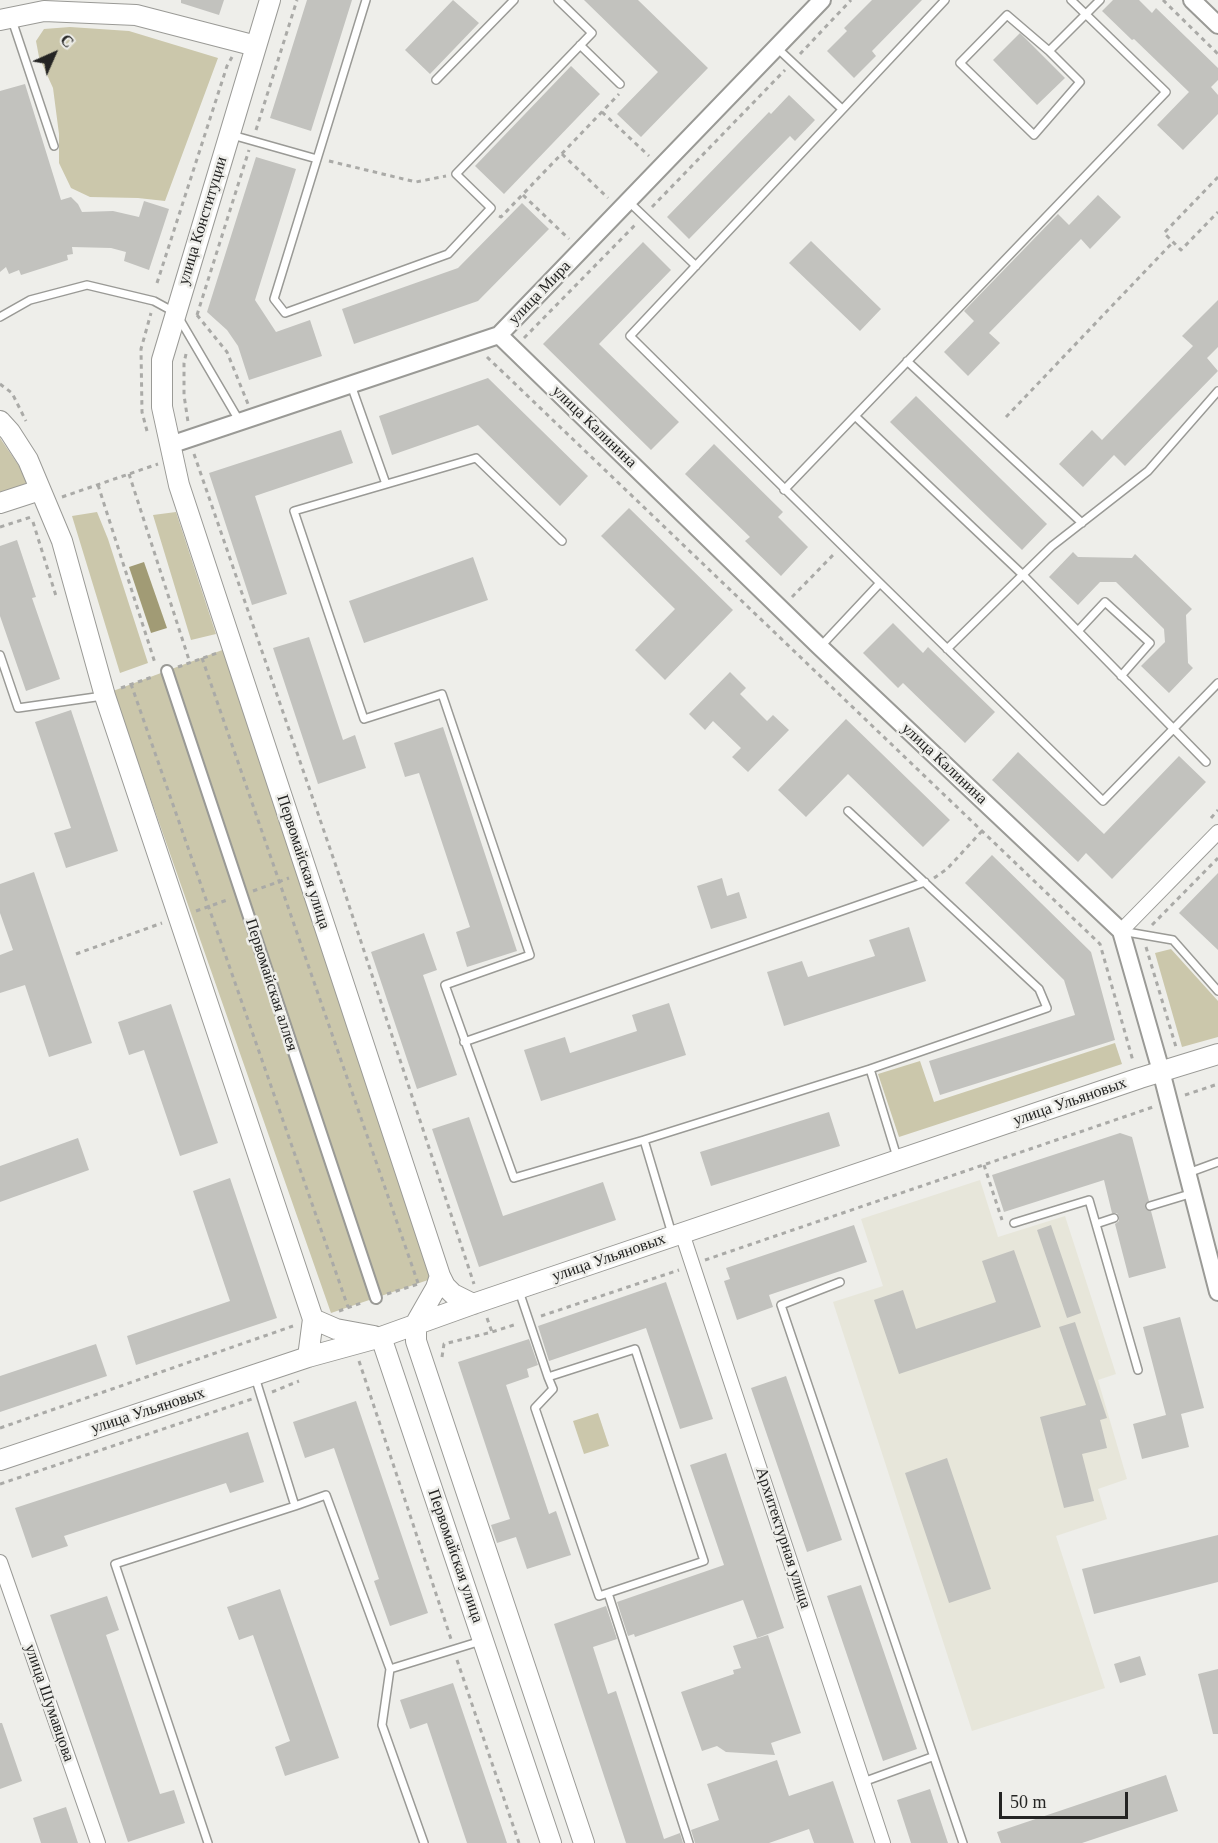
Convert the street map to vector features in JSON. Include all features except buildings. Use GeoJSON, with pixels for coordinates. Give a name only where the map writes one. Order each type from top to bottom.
{"type":"FeatureCollection","features":[{"type":"Feature","properties":{"kind":"main road","name":"улица Конституции"},"geometry":{"type":"LineString","coordinates":[[172,452],[162,407],[162,360],[270,0]]}},
{"type":"Feature","properties":{"kind":"main road"},"geometry":{"type":"LineString","coordinates":[[6,19],[44,11],[136,15],[256,46]]}},
{"type":"Feature","properties":{"kind":"main road"},"geometry":{"type":"LineString","coordinates":[[0,422],[10,432],[28,460],[62,541],[113,692],[306,1322],[308,1357]]}},
{"type":"Feature","properties":{"kind":"main road","name":"Первомайская улица"},"geometry":{"type":"LineString","coordinates":[[172,452],[182,496],[440,1276],[445,1286],[453,1294],[473,1304]]}},
{"type":"Feature","properties":{"kind":"main road"},"geometry":{"type":"LineString","coordinates":[[0,503],[40,490]]}},
{"type":"Feature","properties":{"kind":"main road","name":"улица Ульяновых"},"geometry":{"type":"LineString","coordinates":[[0,1460],[308,1357],[381,1337],[416,1323],[1140,1078],[1218,1054]]}},
{"type":"Feature","properties":{"kind":"main road"},"geometry":{"type":"LineString","coordinates":[[416,1323],[436,1288],[440,1276]]}},
{"type":"Feature","properties":{"kind":"main road"},"geometry":{"type":"LineString","coordinates":[[306,1322],[381,1337]]}},
{"type":"Feature","properties":{"kind":"main road","name":"Первомайская улица"},"geometry":{"type":"LineString","coordinates":[[416,1323],[416,1341],[585,1843]]}},
{"type":"Feature","properties":{"kind":"main road","name":"Первомайская улица"},"geometry":{"type":"LineString","coordinates":[[381,1337],[551,1843]]}},
{"type":"Feature","properties":{"kind":"street","name":"улица Мира"},"geometry":{"type":"LineString","coordinates":[[172,452],[240,422],[500,335],[822,0]]}},
{"type":"Feature","properties":{"kind":"street"},"geometry":{"type":"LineString","coordinates":[[1192,0],[1218,25]]}},
{"type":"Feature","properties":{"kind":"street","name":"улица Калинина"},"geometry":{"type":"LineString","coordinates":[[500,335],[820,647],[1120,931]]}},
{"type":"Feature","properties":{"kind":"street","name":"Первомайская аллея"},"geometry":{"type":"LineString","coordinates":[[163,672],[376,1298]]}},
{"type":"Feature","properties":{"kind":"street"},"geometry":{"type":"LineString","coordinates":[[1218,832],[1120,931],[1161,1071],[1218,1292]]}},
{"type":"Feature","properties":{"kind":"street","name":"Архитектурная улица"},"geometry":{"type":"LineString","coordinates":[[678,1235],[693,1265],[883,1843]]}},
{"type":"Feature","properties":{"kind":"street","name":"улица Шумавцова"},"geometry":{"type":"LineString","coordinates":[[0,1562],[98,1843]]}},
{"type":"Feature","properties":{"kind":"lane"},"geometry":{"type":"LineString","coordinates":[[366,0],[274,299],[285,313],[448,254],[491,208],[456,174],[592,33],[558,0]]}},
{"type":"Feature","properties":{"kind":"lane"},"geometry":{"type":"LineString","coordinates":[[436,80],[514,0]]}},
{"type":"Feature","properties":{"kind":"lane"},"geometry":{"type":"LineString","coordinates":[[945,0],[630,336],[784,490],[1103,801],[1218,683]]}},
{"type":"Feature","properties":{"kind":"lane"},"geometry":{"type":"LineString","coordinates":[[784,490],[1166,93],[1071,0]]}},
{"type":"Feature","properties":{"kind":"lane"},"geometry":{"type":"LineString","coordinates":[[1049,51],[1100,0]]}},
{"type":"Feature","properties":{"kind":"lane"},"geometry":{"type":"LineString","coordinates":[[1007,15],[1049,51],[1080,82],[1034,135],[960,63],[1007,15]]}},
{"type":"Feature","properties":{"kind":"lane"},"geometry":{"type":"LineString","coordinates":[[6,19],[54,146]]}},
{"type":"Feature","properties":{"kind":"lane"},"geometry":{"type":"LineString","coordinates":[[580,45],[620,84]]}},
{"type":"Feature","properties":{"kind":"lane"},"geometry":{"type":"LineString","coordinates":[[776,47],[842,109]]}},
{"type":"Feature","properties":{"kind":"lane"},"geometry":{"type":"LineString","coordinates":[[229,135],[317,159]]}},
{"type":"Feature","properties":{"kind":"lane"},"geometry":{"type":"LineString","coordinates":[[628,201],[696,266]]}},
{"type":"Feature","properties":{"kind":"lane"},"geometry":{"type":"LineString","coordinates":[[0,317],[30,300],[87,285],[154,302],[176,313],[240,422]]}},
{"type":"Feature","properties":{"kind":"lane"},"geometry":{"type":"LineString","coordinates":[[908,361],[1082,523]]}},
{"type":"Feature","properties":{"kind":"lane"},"geometry":{"type":"LineString","coordinates":[[351,385],[386,484]]}},
{"type":"Feature","properties":{"kind":"lane"},"geometry":{"type":"LineString","coordinates":[[947,649],[1052,546],[1148,471],[1218,391]]}},
{"type":"Feature","properties":{"kind":"lane"},"geometry":{"type":"LineString","coordinates":[[855,416],[1023,575],[1206,762]]}},
{"type":"Feature","properties":{"kind":"lane"},"geometry":{"type":"LineString","coordinates":[[562,541],[476,459],[294,511],[364,718],[442,694],[530,955],[445,985],[514,1178],[870,1069],[1047,1008],[1039,989],[848,810]]}},
{"type":"Feature","properties":{"kind":"lane"},"geometry":{"type":"LineString","coordinates":[[820,647],[880,584]]}},
{"type":"Feature","properties":{"kind":"lane"},"geometry":{"type":"LineString","coordinates":[[1078,631],[1105,602],[1150,643],[1121,676]]}},
{"type":"Feature","properties":{"kind":"lane"},"geometry":{"type":"LineString","coordinates":[[0,655],[18,708],[113,692]]}},
{"type":"Feature","properties":{"kind":"lane"},"geometry":{"type":"LineString","coordinates":[[464,1042],[925,882]]}},
{"type":"Feature","properties":{"kind":"lane"},"geometry":{"type":"LineString","coordinates":[[1120,931],[1173,940],[1218,991]]}},
{"type":"Feature","properties":{"kind":"lane"},"geometry":{"type":"LineString","coordinates":[[870,1069],[898,1160]]}},
{"type":"Feature","properties":{"kind":"lane"},"geometry":{"type":"LineString","coordinates":[[644,1140],[678,1235]]}},
{"type":"Feature","properties":{"kind":"lane"},"geometry":{"type":"LineString","coordinates":[[1188,1173],[1218,1162]]}},
{"type":"Feature","properties":{"kind":"lane"},"geometry":{"type":"LineString","coordinates":[[1150,1206],[1193,1193]]}},
{"type":"Feature","properties":{"kind":"lane"},"geometry":{"type":"LineString","coordinates":[[1014,1223],[1089,1200],[1138,1370]]}},
{"type":"Feature","properties":{"kind":"lane"},"geometry":{"type":"LineString","coordinates":[[1096,1224],[1113,1218]]}},
{"type":"Feature","properties":{"kind":"lane"},"geometry":{"type":"LineString","coordinates":[[840,1282],[780,1305],[963,1843]]}},
{"type":"Feature","properties":{"kind":"lane"},"geometry":{"type":"LineString","coordinates":[[518,1289],[548,1377],[553,1389],[535,1407],[599,1596],[704,1561],[635,1349],[548,1377]]}},
{"type":"Feature","properties":{"kind":"lane"},"geometry":{"type":"LineString","coordinates":[[255,1376],[295,1506]]}},
{"type":"Feature","properties":{"kind":"lane"},"geometry":{"type":"LineString","coordinates":[[208,1843],[115,1564],[326,1495],[390,1669],[382,1725],[424,1843]]}},
{"type":"Feature","properties":{"kind":"lane"},"geometry":{"type":"LineString","coordinates":[[608,1593],[689,1843]]}},
{"type":"Feature","properties":{"kind":"lane"},"geometry":{"type":"LineString","coordinates":[[390,1669],[483,1640]]}},
{"type":"Feature","properties":{"kind":"lane"},"geometry":{"type":"LineString","coordinates":[[863,1782],[932,1756]]}},
{"type":"Feature","properties":{"kind":"path"},"geometry":{"type":"LineString","coordinates":[[188,424],[184,395],[184,363],[190,337],[297,0]]}},
{"type":"Feature","properties":{"kind":"path"},"geometry":{"type":"LineString","coordinates":[[526,338],[851,0]]}},
{"type":"Feature","properties":{"kind":"path"},"geometry":{"type":"LineString","coordinates":[[1163,0],[1218,54]]}},
{"type":"Feature","properties":{"kind":"path"},"geometry":{"type":"LineString","coordinates":[[157,283],[227,66],[236,51]]}},
{"type":"Feature","properties":{"kind":"path"},"geometry":{"type":"LineString","coordinates":[[491,208],[501,218],[625,89],[620,84]]}},
{"type":"Feature","properties":{"kind":"path"},"geometry":{"type":"LineString","coordinates":[[602,112],[651,158]]}},
{"type":"Feature","properties":{"kind":"path"},"geometry":{"type":"LineString","coordinates":[[562,154],[610,200]]}},
{"type":"Feature","properties":{"kind":"path"},"geometry":{"type":"LineString","coordinates":[[317,159],[416,182],[456,174]]}},
{"type":"Feature","properties":{"kind":"path"},"geometry":{"type":"LineString","coordinates":[[1218,177],[1164,233],[1181,250],[1218,212]]}},
{"type":"Feature","properties":{"kind":"path"},"geometry":{"type":"LineString","coordinates":[[523,195],[570,241]]}},
{"type":"Feature","properties":{"kind":"path"},"geometry":{"type":"LineString","coordinates":[[1006,417],[1173,242]]}},
{"type":"Feature","properties":{"kind":"path"},"geometry":{"type":"LineString","coordinates":[[197,315],[227,352],[249,406]]}},
{"type":"Feature","properties":{"kind":"path"},"geometry":{"type":"LineString","coordinates":[[487,357],[1100,944],[1140,1078]]}},
{"type":"Feature","properties":{"kind":"path"},"geometry":{"type":"LineString","coordinates":[[60,498],[129,474],[172,452],[194,452],[468,1267]]}},
{"type":"Feature","properties":{"kind":"path"},"geometry":{"type":"LineString","coordinates":[[129,474],[190,663],[225,649]]}},
{"type":"Feature","properties":{"kind":"path"},"geometry":{"type":"LineString","coordinates":[[99,485],[155,663]]}},
{"type":"Feature","properties":{"kind":"path"},"geometry":{"type":"LineString","coordinates":[[0,527],[31,517]]}},
{"type":"Feature","properties":{"kind":"path"},"geometry":{"type":"LineString","coordinates":[[792,597],[842,546]]}},
{"type":"Feature","properties":{"kind":"path"},"geometry":{"type":"LineString","coordinates":[[249,642],[258,639]]}},
{"type":"Feature","properties":{"kind":"path"},"geometry":{"type":"LineString","coordinates":[[202,658],[418,1284]]}},
{"type":"Feature","properties":{"kind":"path"},"geometry":{"type":"LineString","coordinates":[[113,692],[163,672]]}},
{"type":"Feature","properties":{"kind":"path"},"geometry":{"type":"LineString","coordinates":[[131,684],[348,1307]]}},
{"type":"Feature","properties":{"kind":"path"},"geometry":{"type":"LineString","coordinates":[[925,882],[947,869],[982,831]]}},
{"type":"Feature","properties":{"kind":"path"},"geometry":{"type":"LineString","coordinates":[[1142,935],[1218,858]]}},
{"type":"Feature","properties":{"kind":"path"},"geometry":{"type":"LineString","coordinates":[[328,865],[334,863]]}},
{"type":"Feature","properties":{"kind":"path"},"geometry":{"type":"LineString","coordinates":[[76,954],[165,922]]}},
{"type":"Feature","properties":{"kind":"path"},"geometry":{"type":"LineString","coordinates":[[444,1344],[492,1332],[693,1265],[1218,1084]]}},
{"type":"Feature","properties":{"kind":"path"},"geometry":{"type":"LineString","coordinates":[[984,1165],[1004,1227],[1014,1223]]}},
{"type":"Feature","properties":{"kind":"path"},"geometry":{"type":"LineString","coordinates":[[0,1428],[306,1322]]}},
{"type":"Feature","properties":{"kind":"path"},"geometry":{"type":"LineString","coordinates":[[0,1484],[261,1396],[304,1379]]}},
{"type":"Feature","properties":{"kind":"shaded area"},"geometry":{"type":"Polygon","coordinates":[[[70,27],[129,31],[218,58],[165,201],[90,197],[71,188],[59,163],[59,134],[53,88],[39,57],[36,41],[44,29],[70,27]]]}},
{"type":"Feature","properties":{"kind":"shaded area"},"geometry":{"type":"Polygon","coordinates":[[[0,438],[30,482],[0,495],[0,438]]]}},
{"type":"Feature","properties":{"kind":"shaded area"},"geometry":{"type":"Polygon","coordinates":[[[97,512],[148,663],[120,673],[72,516],[97,512]]]}},
{"type":"Feature","properties":{"kind":"shaded area"},"geometry":{"type":"Polygon","coordinates":[[[176,512],[216,634],[191,640],[153,515],[176,512]]]}},
{"type":"Feature","properties":{"kind":"shaded area"},"geometry":{"type":"Polygon","coordinates":[[[144,562],[167,628],[151,633],[129,567],[144,562]]]}},
{"type":"Feature","properties":{"kind":"shaded area"},"geometry":{"type":"Polygon","coordinates":[[[225,649],[431,1279],[331,1313],[113,691],[225,649]]]}},
{"type":"Feature","properties":{"kind":"shaded area"},"geometry":{"type":"Polygon","coordinates":[[[1171,949],[1218,1001],[1218,1037],[1182,1047],[1155,953],[1171,949]]]}},
{"type":"Feature","properties":{"kind":"shaded area"},"geometry":{"type":"Polygon","coordinates":[[[1115,1043],[1122,1064],[899,1137],[878,1074],[920,1061],[934,1102],[1115,1043]]]}},
{"type":"Feature","properties":{"kind":"shaded area"},"geometry":{"type":"Polygon","coordinates":[[[980,1180],[998,1237],[1065,1216],[1116,1374],[1098,1380],[1127,1479],[1098,1489],[1107,1519],[1056,1536],[1105,1688],[972,1731],[833,1302],[883,1286],[861,1219],[980,1180]]]}},
{"type":"Feature","properties":{"kind":"shaded area"},"geometry":{"type":"Polygon","coordinates":[[[598,1413],[609,1446],[584,1454],[573,1421],[598,1413]]]}}]}
